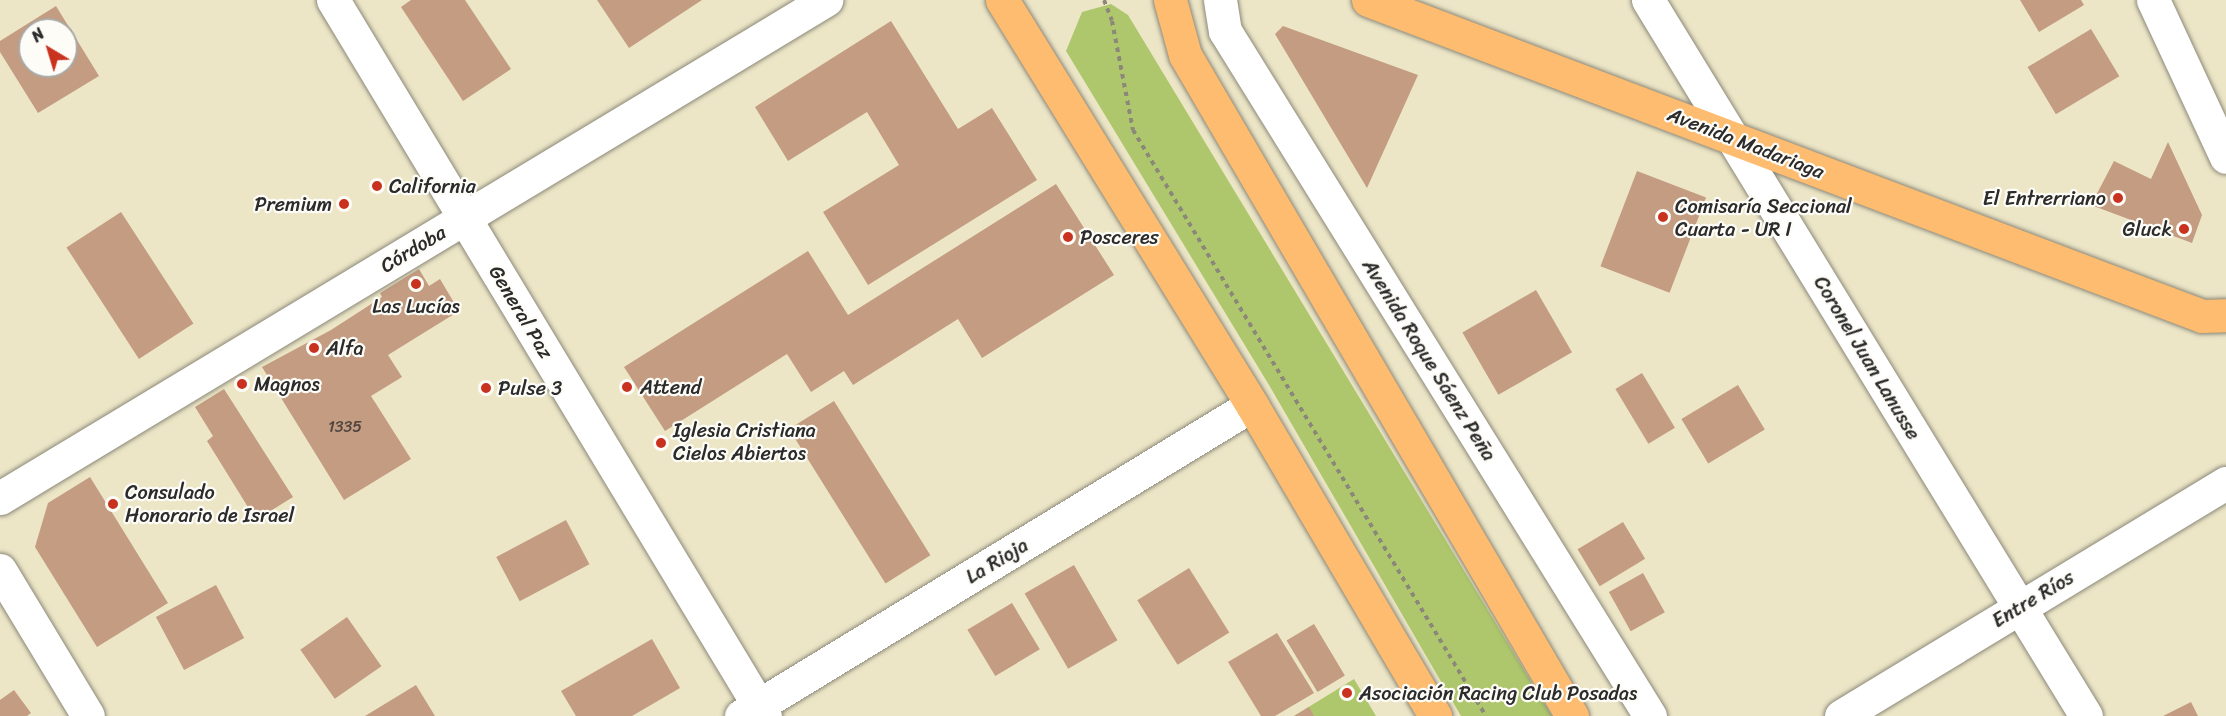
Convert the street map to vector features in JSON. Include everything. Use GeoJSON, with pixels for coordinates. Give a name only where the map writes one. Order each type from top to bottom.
{"type":"FeatureCollection","features":[{"type":"Feature","properties":{"kind":"main road"},"geometry":{"type":"LineString","coordinates":[[1002,0],[1252,405],[1435,716]]}},
{"type":"Feature","properties":{"kind":"main road"},"geometry":{"type":"LineString","coordinates":[[1170,0],[1185,55],[1572,716]]}},
{"type":"Feature","properties":{"kind":"main road","name":"Avenida Madariaga"},"geometry":{"type":"LineString","coordinates":[[1368,0],[2202,316],[2226,315]]}},
{"type":"Feature","properties":{"kind":"street","name":"General Paz"},"geometry":{"type":"LineString","coordinates":[[333,0],[465,218],[755,712]]}},
{"type":"Feature","properties":{"kind":"street","name":"Córdoba"},"geometry":{"type":"LineString","coordinates":[[0,498],[826,0]]}},
{"type":"Feature","properties":{"kind":"street","name":"Avenida Roque Sáenz Peña"},"geometry":{"type":"LineString","coordinates":[[1220,0],[1225,31],[1650,716]]}},
{"type":"Feature","properties":{"kind":"street","name":"Coronel Juan Lanusse"},"geometry":{"type":"LineString","coordinates":[[1648,0],[2086,716]]}},
{"type":"Feature","properties":{"kind":"street"},"geometry":{"type":"LineString","coordinates":[[2153,0],[2226,157]]}},
{"type":"Feature","properties":{"kind":"street","name":"La Rioja"},"geometry":{"type":"LineString","coordinates":[[755,712],[1252,405]]}},
{"type":"Feature","properties":{"kind":"street","name":"Entre Ríos"},"geometry":{"type":"LineString","coordinates":[[1841,716],[2226,483]]}},
{"type":"Feature","properties":{"kind":"street"},"geometry":{"type":"LineString","coordinates":[[0,570],[88,716]]}},
{"type":"Feature","properties":{"kind":"path"},"geometry":{"type":"LineString","coordinates":[[1104,0],[1112,21],[1133,130],[1486,716]]}},
{"type":"Feature","properties":{"kind":"green space"},"geometry":{"type":"Polygon","coordinates":[[[1111,4],[1128,15],[1552,716],[1461,716],[1269,385],[1066,51],[1082,12],[1111,4]]]}},
{"type":"Feature","properties":{"kind":"green space","name":"Asociación Racing Club Posadas"},"geometry":{"type":"Polygon","coordinates":[[[1354,679],[1376,716],[1294,716],[1354,679]]]}},
{"type":"Feature","properties":{"kind":"building"},"geometry":{"type":"Polygon","coordinates":[[[411,0],[465,0],[511,69],[463,101],[401,7],[411,0]]]}},
{"type":"Feature","properties":{"kind":"building"},"geometry":{"type":"Polygon","coordinates":[[[597,0],[702,0],[629,48],[597,0]]]}},
{"type":"Feature","properties":{"kind":"building"},"geometry":{"type":"Polygon","coordinates":[[[2020,0],[2081,0],[2084,5],[2039,32],[2020,0]]]}},
{"type":"Feature","properties":{"kind":"building"},"geometry":{"type":"Polygon","coordinates":[[[56,6],[63,18],[37,18],[56,6]]]}},
{"type":"Feature","properties":{"kind":"building"},"geometry":{"type":"Polygon","coordinates":[[[891,21],[958,129],[992,108],[1037,180],[868,285],[823,212],[899,165],[867,112],[788,161],[755,107],[891,21]]]}},
{"type":"Feature","properties":{"kind":"building"},"geometry":{"type":"Polygon","coordinates":[[[1283,26],[1418,75],[1367,188],[1275,34],[1283,26]]]}},
{"type":"Feature","properties":{"kind":"building"},"geometry":{"type":"Polygon","coordinates":[[[2091,29],[2119,76],[2056,114],[2028,67],[2091,29]]]}},
{"type":"Feature","properties":{"kind":"building"},"geometry":{"type":"Polygon","coordinates":[[[18,30],[18,78],[78,78],[78,42],[99,76],[38,113],[0,52],[0,41],[18,30]]]}},
{"type":"Feature","properties":{"kind":"building"},"geometry":{"type":"Polygon","coordinates":[[[2168,142],[2202,215],[2192,243],[2091,205],[2114,161],[2151,179],[2168,142]]]}},
{"type":"Feature","properties":{"kind":"building"},"geometry":{"type":"Polygon","coordinates":[[[1637,171],[1706,198],[1670,293],[1600,266],[1637,171]]]}},
{"type":"Feature","properties":{"kind":"building"},"geometry":{"type":"Polygon","coordinates":[[[1056,184],[1114,275],[982,358],[958,319],[853,385],[844,371],[811,392],[787,354],[665,431],[624,367],[808,251],[848,315],[1056,184]]]}},
{"type":"Feature","properties":{"kind":"building"},"geometry":{"type":"Polygon","coordinates":[[[121,212],[193,324],[139,359],[66,247],[121,212]]]}},
{"type":"Feature","properties":{"kind":"building"},"geometry":{"type":"Polygon","coordinates":[[[419,269],[429,286],[440,279],[459,311],[388,355],[402,377],[371,396],[411,459],[344,500],[262,367],[331,330],[382,297],[380,293],[419,269]]]}},
{"type":"Feature","properties":{"kind":"building"},"geometry":{"type":"Polygon","coordinates":[[[1536,290],[1572,352],[1498,395],[1462,332],[1536,290]]]}},
{"type":"Feature","properties":{"kind":"building"},"geometry":{"type":"Polygon","coordinates":[[[1642,373],[1675,428],[1648,444],[1615,389],[1642,373]]]}},
{"type":"Feature","properties":{"kind":"building"},"geometry":{"type":"Polygon","coordinates":[[[1738,385],[1765,430],[1708,464],[1681,419],[1738,385]]]}},
{"type":"Feature","properties":{"kind":"building"},"geometry":{"type":"Polygon","coordinates":[[[224,389],[293,497],[256,520],[207,441],[213,436],[195,407],[224,389]]]}},
{"type":"Feature","properties":{"kind":"building"},"geometry":{"type":"Polygon","coordinates":[[[834,401],[930,555],[885,583],[789,429],[834,401]]]}},
{"type":"Feature","properties":{"kind":"building"},"geometry":{"type":"Polygon","coordinates":[[[90,477],[168,603],[97,647],[35,547],[48,503],[90,477]]]}},
{"type":"Feature","properties":{"kind":"building"},"geometry":{"type":"Polygon","coordinates":[[[566,520],[589,564],[520,601],[496,557],[566,520]]]}},
{"type":"Feature","properties":{"kind":"building"},"geometry":{"type":"Polygon","coordinates":[[[1623,522],[1645,559],[1600,586],[1578,549],[1623,522]]]}},
{"type":"Feature","properties":{"kind":"building"},"geometry":{"type":"Polygon","coordinates":[[[1074,565],[1118,640],[1068,669],[1025,594],[1074,565]]]}},
{"type":"Feature","properties":{"kind":"building"},"geometry":{"type":"Polygon","coordinates":[[[1189,568],[1229,632],[1178,665],[1137,600],[1189,568]]]}},
{"type":"Feature","properties":{"kind":"building"},"geometry":{"type":"Polygon","coordinates":[[[1643,573],[1665,612],[1631,631],[1609,592],[1643,573]]]}},
{"type":"Feature","properties":{"kind":"building"},"geometry":{"type":"Polygon","coordinates":[[[216,585],[244,638],[184,670],[156,617],[216,585]]]}},
{"type":"Feature","properties":{"kind":"building"},"geometry":{"type":"Polygon","coordinates":[[[1012,603],[1040,649],[995,676],[967,630],[1012,603]]]}},
{"type":"Feature","properties":{"kind":"building"},"geometry":{"type":"Polygon","coordinates":[[[347,617],[381,666],[335,699],[300,650],[347,617]]]}},
{"type":"Feature","properties":{"kind":"building"},"geometry":{"type":"Polygon","coordinates":[[[1314,624],[1345,675],[1317,692],[1287,640],[1314,624]]]}},
{"type":"Feature","properties":{"kind":"building"},"geometry":{"type":"Polygon","coordinates":[[[1277,633],[1314,693],[1275,716],[1261,716],[1228,662],[1277,633]]]}},
{"type":"Feature","properties":{"kind":"building"},"geometry":{"type":"Polygon","coordinates":[[[652,639],[680,688],[632,716],[576,716],[561,691],[652,639]]]}},
{"type":"Feature","properties":{"kind":"building"},"geometry":{"type":"Polygon","coordinates":[[[416,685],[435,716],[365,716],[416,685]]]}},
{"type":"Feature","properties":{"kind":"building"},"geometry":{"type":"Polygon","coordinates":[[[14,690],[31,713],[27,716],[0,716],[0,700],[14,690]]]}},
{"type":"Feature","properties":{"kind":"building"},"geometry":{"type":"Polygon","coordinates":[[[2191,702],[2198,716],[2163,716],[2191,702]]]}},
{"type":"Feature","properties":{"kind":"building"},"geometry":{"type":"Polygon","coordinates":[[[1309,707],[1314,716],[1294,716],[1309,707]]]}},
{"type":"Feature","properties":{"kind":"place","name":"California"},"geometry":{"type":"Point","coordinates":[377,186]}},
{"type":"Feature","properties":{"kind":"place","name":"El Entrerriano"},"geometry":{"type":"Point","coordinates":[2118,198]}},
{"type":"Feature","properties":{"kind":"place","name":"Premium"},"geometry":{"type":"Point","coordinates":[344,204]}},
{"type":"Feature","properties":{"kind":"place","name":"Comisaría Seccional Cuarta - UR I"},"geometry":{"type":"Point","coordinates":[1663,217]}},
{"type":"Feature","properties":{"kind":"place","name":"Gluck"},"geometry":{"type":"Point","coordinates":[2184,229]}},
{"type":"Feature","properties":{"kind":"place","name":"Posceres"},"geometry":{"type":"Point","coordinates":[1068,237]}},
{"type":"Feature","properties":{"kind":"place","name":"Las Lucías"},"geometry":{"type":"Point","coordinates":[416,284]}},
{"type":"Feature","properties":{"kind":"place","name":"Alfa"},"geometry":{"type":"Point","coordinates":[314,348]}},
{"type":"Feature","properties":{"kind":"place","name":"Magnos"},"geometry":{"type":"Point","coordinates":[242,384]}},
{"type":"Feature","properties":{"kind":"place","name":"Attend"},"geometry":{"type":"Point","coordinates":[627,387]}},
{"type":"Feature","properties":{"kind":"place","name":"Pulse 3"},"geometry":{"type":"Point","coordinates":[486,388]}},
{"type":"Feature","properties":{"kind":"place","name":"Iglesia Cristiana Cielos Abiertos"},"geometry":{"type":"Point","coordinates":[661,443]}},
{"type":"Feature","properties":{"kind":"place","name":"Consulado Honorario de Israel"},"geometry":{"type":"Point","coordinates":[113,504]}},
{"type":"Feature","properties":{"kind":"place","name":"Asociación Racing Club Posadas"},"geometry":{"type":"Point","coordinates":[1347,693]}}]}
